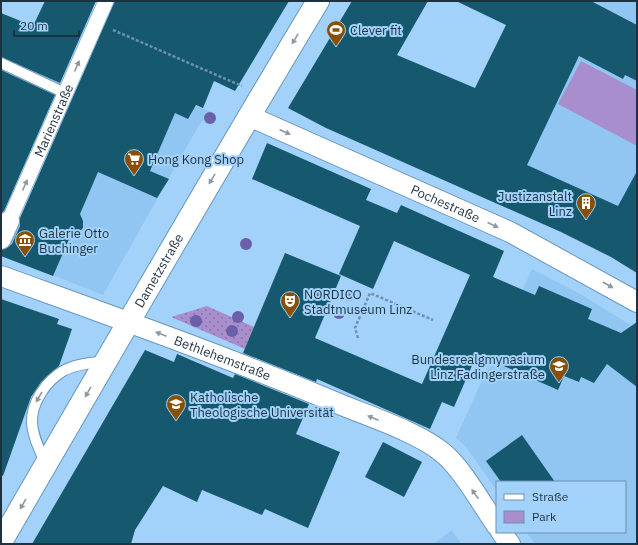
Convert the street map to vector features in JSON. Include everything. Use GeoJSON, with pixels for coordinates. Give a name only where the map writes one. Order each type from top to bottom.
{"type":"FeatureCollection","features":[{"type":"Feature","properties":{"kind":"main road","name":"Dametzstraße"},"geometry":{"type":"LineString","coordinates":[[1,542],[107,360],[128,321],[318,1]]}},
{"type":"Feature","properties":{"kind":"street","name":"Marienstraße"},"geometry":{"type":"LineString","coordinates":[[1,239],[106,1]]}},
{"type":"Feature","properties":{"kind":"street","name":"Pochestraße"},"geometry":{"type":"LineString","coordinates":[[249,116],[510,232],[637,302]]}},
{"type":"Feature","properties":{"kind":"street","name":"Bethlehemstraße"},"geometry":{"type":"LineString","coordinates":[[1,276],[128,321],[315,394],[424,440],[444,453],[457,468],[496,525]]}},
{"type":"Feature","properties":{"kind":"street"},"geometry":{"type":"LineString","coordinates":[[503,533],[510,544]]}},
{"type":"Feature","properties":{"kind":"lane"},"geometry":{"type":"LineString","coordinates":[[1,63],[65,93]]}},
{"type":"Feature","properties":{"kind":"lane"},"geometry":{"type":"LineString","coordinates":[[46,464],[35,439],[32,422],[37,400],[49,383],[62,372],[76,366],[107,360]]}},
{"type":"Feature","properties":{"kind":"path"},"geometry":{"type":"LineString","coordinates":[[108,28],[239,85]]}},
{"type":"Feature","properties":{"kind":"path"},"geometry":{"type":"LineString","coordinates":[[358,338],[355,328],[370,293],[434,320]]}},
{"type":"Feature","properties":{"kind":"shaded area"},"geometry":{"type":"Polygon","coordinates":[[[573,1],[637,1],[637,273],[611,257],[561,231],[509,208],[527,165],[500,152],[573,1]]]}},
{"type":"Feature","properties":{"kind":"shaded area"},"geometry":{"type":"Polygon","coordinates":[[[92,62],[211,112],[199,125],[103,295],[4,256],[92,62]]]}},
{"type":"Feature","properties":{"kind":"shaded area","name":"Bundesrealgmynasium Linz Fadingerstraße"},"geometry":{"type":"Polygon","coordinates":[[[532,269],[582,295],[637,329],[637,544],[535,544],[527,533],[626,533],[626,481],[496,481],[496,490],[466,447],[456,438],[532,269]]]}},
{"type":"Feature","properties":{"kind":"shaded area"},"geometry":{"type":"Polygon","coordinates":[[[452,530],[461,544],[433,544],[452,530]]]}},
{"type":"Feature","properties":{"kind":"green space"},"geometry":{"type":"Polygon","coordinates":[[[581,61],[637,90],[637,146],[558,104],[581,61]]]}},
{"type":"Feature","properties":{"kind":"green space"},"geometry":{"type":"Polygon","coordinates":[[[207,306],[254,327],[245,349],[171,317],[207,306]]]}},
{"type":"Feature","properties":{"kind":"building"},"geometry":{"type":"Polygon","coordinates":[[[45,1],[96,1],[60,83],[1,57],[1,13],[33,26],[45,1]]]}},
{"type":"Feature","properties":{"kind":"building"},"geometry":{"type":"Polygon","coordinates":[[[115,1],[289,1],[235,91],[214,81],[203,108],[196,105],[188,119],[175,113],[150,171],[169,179],[157,198],[98,172],[80,214],[83,221],[83,228],[70,237],[53,276],[1,256],[1,250],[12,244],[20,226],[20,218],[115,1]]]}},
{"type":"Feature","properties":{"kind":"building"},"geometry":{"type":"Polygon","coordinates":[[[352,1],[428,1],[397,55],[475,88],[506,25],[456,1],[591,1],[637,25],[637,81],[625,75],[623,79],[579,56],[527,165],[618,206],[637,171],[637,273],[611,257],[561,232],[326,128],[288,108],[352,1]]]}},
{"type":"Feature","properties":{"kind":"building"},"geometry":{"type":"Polygon","coordinates":[[[1,70],[55,95],[4,211],[1,213],[1,70]]]}},
{"type":"Feature","properties":{"kind":"building"},"geometry":{"type":"Polygon","coordinates":[[[267,143],[371,189],[366,200],[397,213],[401,205],[504,251],[493,277],[535,295],[539,286],[592,309],[588,319],[621,333],[637,322],[637,387],[607,364],[594,383],[581,377],[579,382],[564,376],[558,390],[477,354],[454,407],[442,402],[430,429],[317,379],[316,382],[243,353],[285,253],[341,276],[315,338],[422,384],[470,275],[394,241],[373,289],[339,274],[360,226],[252,179],[267,143]]]}},
{"type":"Feature","properties":{"kind":"building"},"geometry":{"type":"Polygon","coordinates":[[[1,299],[59,319],[57,324],[72,329],[59,366],[41,382],[31,397],[3,476],[1,475],[1,299]]]}},
{"type":"Feature","properties":{"kind":"building"},"geometry":{"type":"Polygon","coordinates":[[[145,350],[174,362],[177,354],[233,378],[235,374],[309,404],[296,434],[340,452],[308,528],[265,509],[262,515],[202,490],[197,502],[163,486],[135,530],[131,544],[32,544],[145,350]]]}},
{"type":"Feature","properties":{"kind":"building"},"geometry":{"type":"Polygon","coordinates":[[[522,435],[554,481],[500,481],[486,461],[522,435]]]}},
{"type":"Feature","properties":{"kind":"building"},"geometry":{"type":"Polygon","coordinates":[[[383,442],[422,462],[404,497],[365,477],[383,442]]]}},
{"type":"Feature","properties":{"kind":"place","name":"Clever fit"},"geometry":{"type":"Point","coordinates":[336,47]}},
{"type":"Feature","properties":{"kind":"place","name":"Hong Kong Shop"},"geometry":{"type":"Point","coordinates":[134,176]}},
{"type":"Feature","properties":{"kind":"place","name":"Justizanstalt Linz"},"geometry":{"type":"Point","coordinates":[586,220]}},
{"type":"Feature","properties":{"kind":"place","name":"Galerie Otto Buchinger"},"geometry":{"type":"Point","coordinates":[25,257]}},
{"type":"Feature","properties":{"kind":"place","name":"NORDICO Stadtmuseum Linz"},"geometry":{"type":"Point","coordinates":[290,318]}},
{"type":"Feature","properties":{"kind":"place","name":"Bundesrealgmynasium Linz Fadingerstraße"},"geometry":{"type":"Point","coordinates":[559,383]}},
{"type":"Feature","properties":{"kind":"place","name":"Katholische Theologische Universität"},"geometry":{"type":"Point","coordinates":[176,421]}}]}
